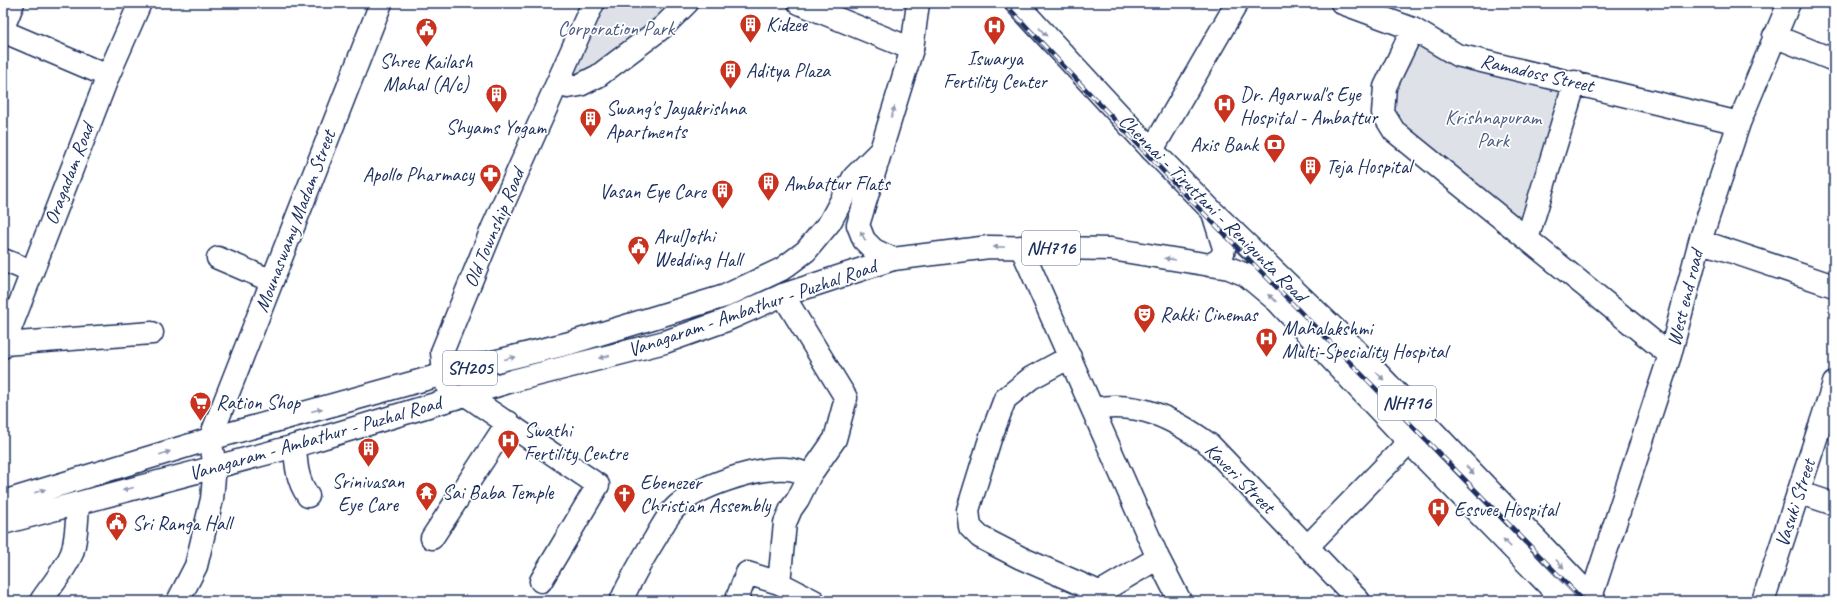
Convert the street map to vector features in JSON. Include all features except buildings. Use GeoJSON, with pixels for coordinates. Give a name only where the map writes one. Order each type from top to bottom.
{"type":"FeatureCollection","features":[{"type":"Feature","properties":{"kind":"main road"},"geometry":{"type":"LineString","coordinates":[[13,3],[4,23],[4,30],[7,33],[102,74],[126,3]]}},
{"type":"Feature","properties":{"kind":"main road","name":"Oragadam Road"},"geometry":{"type":"LineString","coordinates":[[3,346],[102,74],[140,3]]}},
{"type":"Feature","properties":{"kind":"main road","name":"Mounaswamy Madam Street"},"geometry":{"type":"LineString","coordinates":[[210,439],[381,3]]}},
{"type":"Feature","properties":{"kind":"main road","name":"Old Township Road"},"geometry":{"type":"LineString","coordinates":[[459,397],[444,374],[442,352],[493,227],[594,3]]}},
{"type":"Feature","properties":{"kind":"main road"},"geometry":{"type":"LineString","coordinates":[[558,84],[568,87],[580,85],[598,76],[663,27],[687,3]]}},
{"type":"Feature","properties":{"kind":"main road"},"geometry":{"type":"LineString","coordinates":[[799,3],[912,49]]}},
{"type":"Feature","properties":{"kind":"main road"},"geometry":{"type":"LineString","coordinates":[[893,259],[874,250],[864,240],[858,225],[912,49],[918,3]]}},
{"type":"Feature","properties":{"kind":"main road","name":"Chennai - Tiruttani - Renigunta Road"},"geometry":{"type":"LineString","coordinates":[[1016,3],[1152,150],[1212,211],[1345,339],[1591,600]]}},
{"type":"Feature","properties":{"kind":"main road"},"geometry":{"type":"LineString","coordinates":[[1152,150],[1237,3]]}},
{"type":"Feature","properties":{"kind":"main road","name":"Ramadoss Street"},"geometry":{"type":"LineString","coordinates":[[1342,3],[1413,29],[1457,54],[1739,123]]}},
{"type":"Feature","properties":{"kind":"main road","name":"West end road"},"geometry":{"type":"LineString","coordinates":[[1591,600],[1670,356],[1700,241],[1739,123],[1789,3]]}},
{"type":"Feature","properties":{"kind":"main road"},"geometry":{"type":"LineString","coordinates":[[1413,29],[1385,87],[1383,113],[1394,131],[1670,356]]}},
{"type":"Feature","properties":{"kind":"main road"},"geometry":{"type":"LineString","coordinates":[[1774,36],[1834,60]]}},
{"type":"Feature","properties":{"kind":"main road"},"geometry":{"type":"LineString","coordinates":[[1526,239],[1575,82]]}},
{"type":"Feature","properties":{"kind":"main road","name":"Vanagaram - Ambathur - Puzhal Road"},"geometry":{"type":"LineString","coordinates":[[3,502],[210,439],[444,374],[570,343],[725,296],[782,269],[806,251],[830,222],[854,177],[882,149]]}},
{"type":"Feature","properties":{"kind":"main road"},"geometry":{"type":"LineString","coordinates":[[1209,265],[1220,259],[1224,248],[1212,211]]}},
{"type":"Feature","properties":{"kind":"main road"},"geometry":{"type":"LineString","coordinates":[[1700,241],[1834,286]]}},
{"type":"Feature","properties":{"kind":"main road","name":"Vanagaram - Ambathur - Puzhal Road"},"geometry":{"type":"LineString","coordinates":[[3,523],[295,446],[512,381],[665,342],[724,321],[783,295],[893,259],[990,247],[1021,247],[1111,249],[1209,265]]}},
{"type":"Feature","properties":{"kind":"main road"},"geometry":{"type":"LineString","coordinates":[[1021,247],[1158,558],[1180,601]]}},
{"type":"Feature","properties":{"kind":"main road"},"geometry":{"type":"LineString","coordinates":[[218,258],[272,281]]}},
{"type":"Feature","properties":{"kind":"main road"},"geometry":{"type":"LineString","coordinates":[[3,260],[31,271]]}},
{"type":"Feature","properties":{"kind":"main road","name":"Chennai - Tiruttani - Renigunta Road"},"geometry":{"type":"LineString","coordinates":[[1209,265],[1229,268],[1246,275],[1277,301],[1410,442],[1564,601]]}},
{"type":"Feature","properties":{"kind":"main road"},"geometry":{"type":"LineString","coordinates":[[779,583],[785,523],[810,475],[835,439],[846,398],[783,295]]}},
{"type":"Feature","properties":{"kind":"main road"},"geometry":{"type":"LineString","coordinates":[[3,346],[152,333]]}},
{"type":"Feature","properties":{"kind":"main road"},"geometry":{"type":"LineString","coordinates":[[1070,357],[1031,378],[1005,399],[990,440],[968,510],[970,526],[980,537],[1092,597],[1158,558]]}},
{"type":"Feature","properties":{"kind":"main road","name":"Vasuki Street"},"geometry":{"type":"LineString","coordinates":[[1763,601],[1834,383]]}},
{"type":"Feature","properties":{"kind":"main road"},"geometry":{"type":"LineString","coordinates":[[459,397],[508,422],[598,485],[541,581]]}},
{"type":"Feature","properties":{"kind":"main road","name":"Kaveri Street"},"geometry":{"type":"LineString","coordinates":[[1093,409],[1109,406],[1139,410],[1164,416],[1189,430],[1210,445],[1359,601]]}},
{"type":"Feature","properties":{"kind":"main road"},"geometry":{"type":"LineString","coordinates":[[432,538],[508,422]]}},
{"type":"Feature","properties":{"kind":"main road"},"geometry":{"type":"LineString","coordinates":[[178,601],[196,566],[212,499],[215,466],[210,439]]}},
{"type":"Feature","properties":{"kind":"main road"},"geometry":{"type":"LineString","coordinates":[[1307,547],[1410,442]]}},
{"type":"Feature","properties":{"kind":"main road"},"geometry":{"type":"LineString","coordinates":[[295,446],[296,470],[308,496]]}},
{"type":"Feature","properties":{"kind":"main road"},"geometry":{"type":"LineString","coordinates":[[621,601],[634,574],[663,524],[674,509],[685,500],[731,478],[767,469],[788,469],[810,475]]}},
{"type":"Feature","properties":{"kind":"main road"},"geometry":{"type":"LineString","coordinates":[[1798,492],[1834,504]]}},
{"type":"Feature","properties":{"kind":"main road"},"geometry":{"type":"LineString","coordinates":[[41,601],[68,562],[72,552],[77,526],[78,503]]}},
{"type":"Feature","properties":{"kind":"main road"},"geometry":{"type":"LineString","coordinates":[[736,601],[747,573],[779,583],[814,601]]}},
{"type":"Feature","properties":{"kind":"green space","name":"Corporation Park"},"geometry":{"type":"Polygon","coordinates":[[[599,3],[681,3],[573,81],[567,74],[599,3]]]}},
{"type":"Feature","properties":{"kind":"green space","name":"Krishnapuram Park"},"geometry":{"type":"Polygon","coordinates":[[[1416,35],[1569,86],[1525,231],[1388,115],[1388,90],[1416,35]]]}},
{"type":"Feature","properties":{"kind":"railway"},"geometry":{"type":"LineString","coordinates":[[1004,3],[1182,191],[1584,601]]}},
{"type":"Feature","properties":{"kind":"place","name":"Kidzee"},"geometry":{"type":"Point","coordinates":[750,44]}},
{"type":"Feature","properties":{"kind":"place","name":"Iswarya Fertility Center"},"geometry":{"type":"Point","coordinates":[995,46]}},
{"type":"Feature","properties":{"kind":"place","name":"Shree Kailash Mahal (A/c)"},"geometry":{"type":"Point","coordinates":[426,48]}},
{"type":"Feature","properties":{"kind":"place","name":"Aditya Plaza"},"geometry":{"type":"Point","coordinates":[731,90]}},
{"type":"Feature","properties":{"kind":"place","name":"Shyams Yogam"},"geometry":{"type":"Point","coordinates":[496,114]}},
{"type":"Feature","properties":{"kind":"place","name":"Dr. Agarwal's Eye Hospital - Ambattur"},"geometry":{"type":"Point","coordinates":[1225,124]}},
{"type":"Feature","properties":{"kind":"place","name":"Swang's Jayakrishna Apartments"},"geometry":{"type":"Point","coordinates":[590,138]}},
{"type":"Feature","properties":{"kind":"place","name":"Axis Bank"},"geometry":{"type":"Point","coordinates":[1274,164]}},
{"type":"Feature","properties":{"kind":"place","name":"Teja Hospital"},"geometry":{"type":"Point","coordinates":[1311,186]}},
{"type":"Feature","properties":{"kind":"place","name":"Apollo Pharmacy"},"geometry":{"type":"Point","coordinates":[490,194]}},
{"type":"Feature","properties":{"kind":"place","name":"Ambattur Flats"},"geometry":{"type":"Point","coordinates":[769,202]}},
{"type":"Feature","properties":{"kind":"place","name":"Vasan Eye Care"},"geometry":{"type":"Point","coordinates":[722,210]}},
{"type":"Feature","properties":{"kind":"place","name":"ArulJothi Wedding Hall"},"geometry":{"type":"Point","coordinates":[639,266]}},
{"type":"Feature","properties":{"kind":"place","name":"Rakki Cinemas"},"geometry":{"type":"Point","coordinates":[1145,334]}},
{"type":"Feature","properties":{"kind":"place","name":"Mahalakshmi Multi-Speciality Hospital"},"geometry":{"type":"Point","coordinates":[1267,358]}},
{"type":"Feature","properties":{"kind":"place","name":"Ration Shop"},"geometry":{"type":"Point","coordinates":[200,422]}},
{"type":"Feature","properties":{"kind":"place","name":"Swathi Fertility Centre"},"geometry":{"type":"Point","coordinates":[509,460]}},
{"type":"Feature","properties":{"kind":"place","name":"Srinivasan Eye Care"},"geometry":{"type":"Point","coordinates":[368,468]}},
{"type":"Feature","properties":{"kind":"place","name":"Sai Baba Temple"},"geometry":{"type":"Point","coordinates":[426,512]}},
{"type":"Feature","properties":{"kind":"place","name":"Ebenezer Christian Assembly"},"geometry":{"type":"Point","coordinates":[624,514]}},
{"type":"Feature","properties":{"kind":"place","name":"Essvee Hospital"},"geometry":{"type":"Point","coordinates":[1439,528]}},
{"type":"Feature","properties":{"kind":"place","name":"Sri Ranga Hall"},"geometry":{"type":"Point","coordinates":[116,542]}}]}
